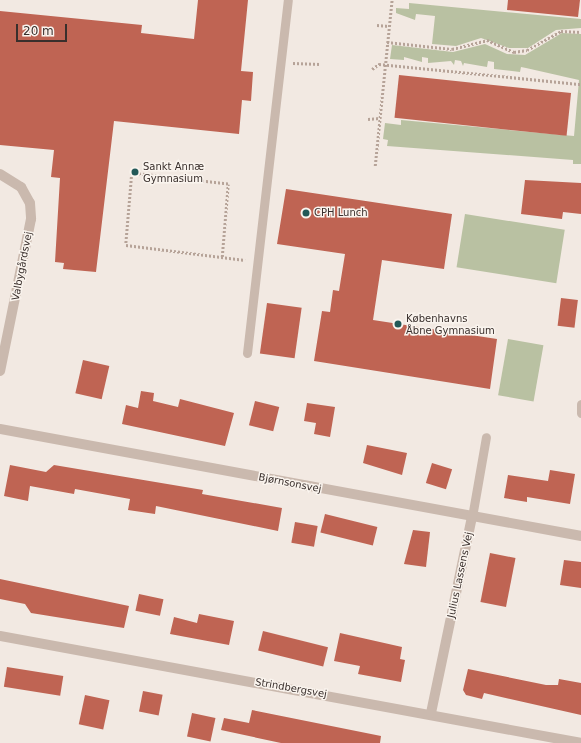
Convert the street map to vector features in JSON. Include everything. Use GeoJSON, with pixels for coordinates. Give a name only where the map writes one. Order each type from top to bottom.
{"type":"FeatureCollection","features":[{"type":"Feature","properties":{"kind":"street","name":"Valbygårdsvej"},"geometry":{"type":"LineString","coordinates":[[0,174],[21,187],[30,203],[31,219],[0,371]]}},
{"type":"Feature","properties":{"kind":"street","name":"Bjørnsonsvej"},"geometry":{"type":"LineString","coordinates":[[0,429],[581,536]]}},
{"type":"Feature","properties":{"kind":"street","name":"Julius Lassens Vej"},"geometry":{"type":"LineString","coordinates":[[431,713],[472,517]]}},
{"type":"Feature","properties":{"kind":"street","name":"Strindbergsvej"},"geometry":{"type":"LineString","coordinates":[[0,636],[431,713],[581,743]]}},
{"type":"Feature","properties":{"kind":"lane"},"geometry":{"type":"LineString","coordinates":[[247,352],[288,0]]}},
{"type":"Feature","properties":{"kind":"lane"},"geometry":{"type":"LineString","coordinates":[[581,404],[581,413]]}},
{"type":"Feature","properties":{"kind":"lane","name":"Julius Lassens Vej"},"geometry":{"type":"LineString","coordinates":[[472,517],[486,437]]}},
{"type":"Feature","properties":{"kind":"path"},"geometry":{"type":"LineString","coordinates":[[375,166],[392,0]]}},
{"type":"Feature","properties":{"kind":"path"},"geometry":{"type":"LineString","coordinates":[[377,25],[389,26]]}},
{"type":"Feature","properties":{"kind":"path"},"geometry":{"type":"LineString","coordinates":[[387,42],[452,49],[487,40],[514,52],[527,50],[561,31],[581,32]]}},
{"type":"Feature","properties":{"kind":"path"},"geometry":{"type":"LineString","coordinates":[[280,62],[320,64]]}},
{"type":"Feature","properties":{"kind":"path"},"geometry":{"type":"LineString","coordinates":[[372,69],[385,64],[581,84]]}},
{"type":"Feature","properties":{"kind":"path"},"geometry":{"type":"LineString","coordinates":[[368,119],[380,118]]}},
{"type":"Feature","properties":{"kind":"path"},"geometry":{"type":"LineString","coordinates":[[222,257],[228,184],[132,173],[126,245],[222,257],[257,261]]}},
{"type":"Feature","properties":{"kind":"green space"},"geometry":{"type":"Polygon","coordinates":[[[409,3],[581,19],[581,28],[556,30],[528,48],[509,48],[481,38],[456,46],[432,44],[435,16],[416,14],[415,20],[396,13],[396,8],[409,9],[409,3]]]}},
{"type":"Feature","properties":{"kind":"green space"},"geometry":{"type":"Polygon","coordinates":[[[562,33],[581,34],[581,164],[573,164],[573,160],[387,146],[388,140],[383,139],[385,123],[401,125],[401,120],[574,136],[579,80],[521,67],[520,72],[494,69],[494,62],[488,61],[487,67],[464,63],[463,66],[461,61],[455,60],[454,65],[451,61],[428,63],[428,58],[422,57],[422,62],[404,57],[404,60],[390,59],[392,45],[453,52],[485,44],[507,54],[525,55],[562,33]]]}},
{"type":"Feature","properties":{"kind":"green space"},"geometry":{"type":"Polygon","coordinates":[[[465,214],[565,230],[556,283],[457,267],[465,214]]]}},
{"type":"Feature","properties":{"kind":"green space"},"geometry":{"type":"Polygon","coordinates":[[[508,339],[543,345],[534,401],[498,395],[508,339]]]}},
{"type":"Feature","properties":{"kind":"building"},"geometry":{"type":"Polygon","coordinates":[[[198,0],[248,0],[241,71],[253,72],[251,101],[242,100],[239,134],[114,121],[96,272],[63,269],[64,263],[55,262],[60,178],[51,177],[54,150],[0,145],[0,11],[142,25],[141,33],[194,39],[198,0]]]}},
{"type":"Feature","properties":{"kind":"building"},"geometry":{"type":"Polygon","coordinates":[[[508,0],[580,0],[578,17],[507,10],[508,0]]]}},
{"type":"Feature","properties":{"kind":"building"},"geometry":{"type":"Polygon","coordinates":[[[399,75],[571,93],[567,136],[395,118],[399,75]]]}},
{"type":"Feature","properties":{"kind":"building"},"geometry":{"type":"Polygon","coordinates":[[[525,180],[581,183],[581,214],[563,212],[562,219],[521,214],[525,180]]]}},
{"type":"Feature","properties":{"kind":"building"},"geometry":{"type":"Polygon","coordinates":[[[286,189],[452,214],[444,269],[382,260],[373,320],[497,339],[490,389],[314,361],[322,311],[330,312],[333,290],[339,291],[345,254],[277,244],[286,189]]]}},
{"type":"Feature","properties":{"kind":"building"},"geometry":{"type":"Polygon","coordinates":[[[561,298],[578,300],[574,328],[558,326],[561,298]]]}},
{"type":"Feature","properties":{"kind":"building"},"geometry":{"type":"Polygon","coordinates":[[[267,303],[302,308],[295,358],[260,354],[267,303]]]}},
{"type":"Feature","properties":{"kind":"building"},"geometry":{"type":"Polygon","coordinates":[[[83,360],[109,366],[102,399],[75,393],[83,360]]]}},
{"type":"Feature","properties":{"kind":"building"},"geometry":{"type":"Polygon","coordinates":[[[141,391],[154,393],[153,401],[178,407],[180,399],[234,413],[225,446],[122,424],[126,405],[138,408],[141,391]]]}},
{"type":"Feature","properties":{"kind":"building"},"geometry":{"type":"Polygon","coordinates":[[[255,401],[279,407],[273,431],[249,425],[255,401]]]}},
{"type":"Feature","properties":{"kind":"building"},"geometry":{"type":"Polygon","coordinates":[[[307,403],[335,407],[330,437],[314,434],[316,423],[304,421],[307,403]]]}},
{"type":"Feature","properties":{"kind":"building"},"geometry":{"type":"Polygon","coordinates":[[[367,445],[407,453],[402,475],[363,463],[367,445]]]}},
{"type":"Feature","properties":{"kind":"building"},"geometry":{"type":"Polygon","coordinates":[[[432,463],[452,469],[446,489],[426,483],[432,463]]]}},
{"type":"Feature","properties":{"kind":"building"},"geometry":{"type":"Polygon","coordinates":[[[10,465],[46,472],[54,465],[203,490],[202,494],[282,508],[278,531],[156,506],[155,514],[128,510],[130,499],[75,489],[74,494],[30,486],[28,501],[4,496],[10,465]]]}},
{"type":"Feature","properties":{"kind":"building"},"geometry":{"type":"Polygon","coordinates":[[[550,470],[575,474],[570,504],[527,497],[527,502],[504,498],[508,475],[548,481],[550,470]]]}},
{"type":"Feature","properties":{"kind":"building"},"geometry":{"type":"Polygon","coordinates":[[[325,514],[377,527],[373,545],[320,532],[325,514]]]}},
{"type":"Feature","properties":{"kind":"building"},"geometry":{"type":"Polygon","coordinates":[[[295,522],[318,526],[314,547],[291,543],[295,522]]]}},
{"type":"Feature","properties":{"kind":"building"},"geometry":{"type":"Polygon","coordinates":[[[413,530],[430,532],[426,567],[404,564],[413,530]]]}},
{"type":"Feature","properties":{"kind":"building"},"geometry":{"type":"Polygon","coordinates":[[[490,553],[516,558],[506,607],[480,602],[490,553]]]}},
{"type":"Feature","properties":{"kind":"building"},"geometry":{"type":"Polygon","coordinates":[[[564,560],[581,562],[581,588],[560,585],[564,560]]]}},
{"type":"Feature","properties":{"kind":"building"},"geometry":{"type":"Polygon","coordinates":[[[0,579],[129,606],[124,628],[31,613],[25,604],[0,599],[0,579]]]}},
{"type":"Feature","properties":{"kind":"building"},"geometry":{"type":"Polygon","coordinates":[[[139,594],[163,599],[160,616],[135,611],[139,594]]]}},
{"type":"Feature","properties":{"kind":"building"},"geometry":{"type":"Polygon","coordinates":[[[199,614],[234,621],[229,645],[170,634],[174,617],[197,623],[199,614]]]}},
{"type":"Feature","properties":{"kind":"building"},"geometry":{"type":"Polygon","coordinates":[[[263,631],[328,647],[323,667],[258,650],[263,631]]]}},
{"type":"Feature","properties":{"kind":"building"},"geometry":{"type":"Polygon","coordinates":[[[340,633],[402,647],[400,659],[405,660],[401,682],[358,674],[360,666],[334,661],[340,633]]]}},
{"type":"Feature","properties":{"kind":"building"},"geometry":{"type":"Polygon","coordinates":[[[7,667],[63,676],[60,696],[4,687],[7,667]]]}},
{"type":"Feature","properties":{"kind":"building"},"geometry":{"type":"Polygon","coordinates":[[[468,669],[546,685],[558,685],[559,679],[581,683],[581,715],[484,693],[482,699],[466,695],[463,690],[468,669]]]}},
{"type":"Feature","properties":{"kind":"building"},"geometry":{"type":"Polygon","coordinates":[[[143,691],[163,695],[159,715],[139,712],[143,691]]]}},
{"type":"Feature","properties":{"kind":"building"},"geometry":{"type":"Polygon","coordinates":[[[85,695],[109,700],[103,730],[79,724],[85,695]]]}},
{"type":"Feature","properties":{"kind":"building"},"geometry":{"type":"Polygon","coordinates":[[[252,710],[381,736],[380,743],[281,743],[221,730],[224,718],[249,723],[252,710]]]}},
{"type":"Feature","properties":{"kind":"building"},"geometry":{"type":"Polygon","coordinates":[[[192,713],[215,718],[210,741],[187,736],[192,713]]]}},
{"type":"Feature","properties":{"kind":"place","name":"Sankt Annæ Gymnasium"},"geometry":{"type":"Point","coordinates":[135,172]}},
{"type":"Feature","properties":{"kind":"place","name":"CPH Lunch"},"geometry":{"type":"Point","coordinates":[306,213]}},
{"type":"Feature","properties":{"kind":"place","name":"Københavns Åbne Gymnasium"},"geometry":{"type":"Point","coordinates":[398,324]}}]}
